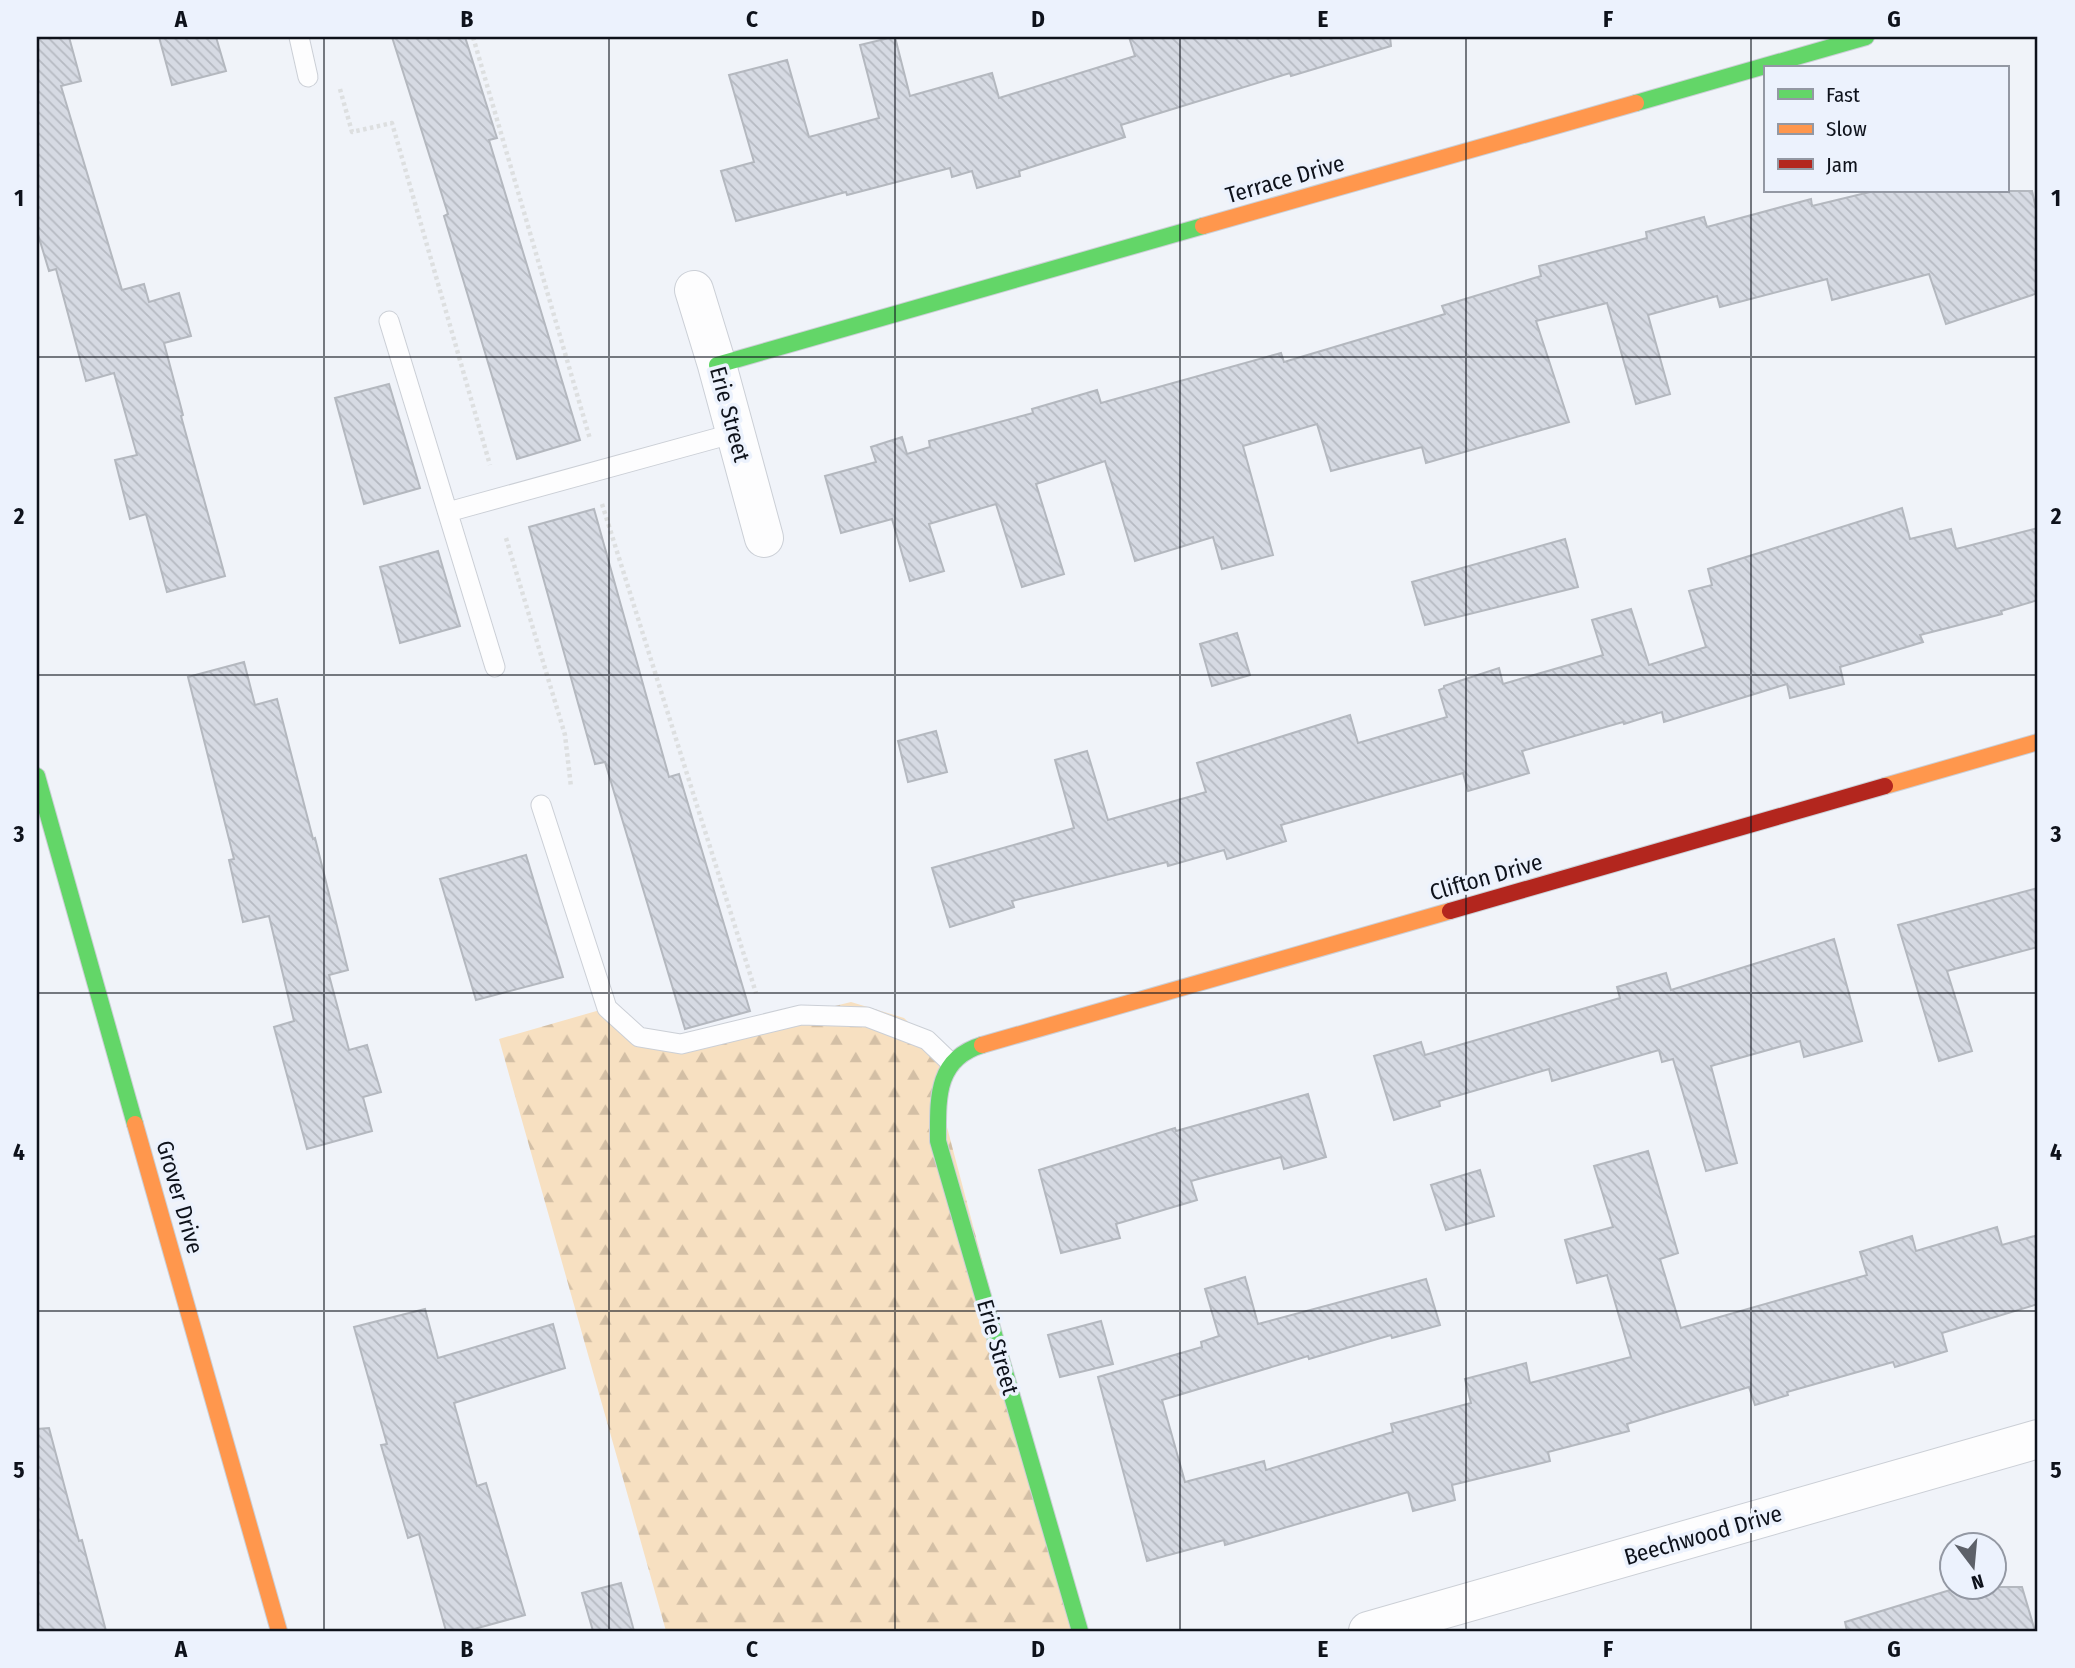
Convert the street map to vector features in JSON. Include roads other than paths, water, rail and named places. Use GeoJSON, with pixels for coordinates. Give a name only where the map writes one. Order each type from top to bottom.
{"type":"FeatureCollection","features":[{"type":"Feature","properties":{"kind":"street","name":"Terrace Drive"},"geometry":{"type":"LineString","coordinates":[[1764,66],[1866,37]]}},
{"type":"Feature","properties":{"kind":"street","name":"Terrace Drive"},"geometry":{"type":"LineString","coordinates":[[717,365],[1764,66]]}},
{"type":"Feature","properties":{"kind":"street","name":"Erie Street"},"geometry":{"type":"LineString","coordinates":[[694,290],[764,538]]}},
{"type":"Feature","properties":{"kind":"street","name":"Clifton Drive"},"geometry":{"type":"LineString","coordinates":[[951,1063],[968,1049],[2038,741]]}},
{"type":"Feature","properties":{"kind":"street","name":"Grover Drive"},"geometry":{"type":"LineString","coordinates":[[37,776],[279,1631]]}},
{"type":"Feature","properties":{"kind":"street","name":"Erie Street"},"geometry":{"type":"LineString","coordinates":[[951,1063],[938,1093],[938,1141],[1080,1631]]}},
{"type":"Feature","properties":{"kind":"street","name":"Beechwood Drive"},"geometry":{"type":"LineString","coordinates":[[1368,1631],[2038,1439]]}},
{"type":"Feature","properties":{"kind":"lane"},"geometry":{"type":"LineString","coordinates":[[299,37],[306,69]]}},
{"type":"Feature","properties":{"kind":"lane"},"geometry":{"type":"LineString","coordinates":[[389,321],[495,667]]}},
{"type":"Feature","properties":{"kind":"lane"},"geometry":{"type":"LineString","coordinates":[[447,512],[735,433]]}},
{"type":"Feature","properties":{"kind":"lane"},"geometry":{"type":"LineString","coordinates":[[541,805],[607,1009],[639,1037],[681,1044],[801,1014],[867,1017],[927,1040],[951,1063]]}}]}
